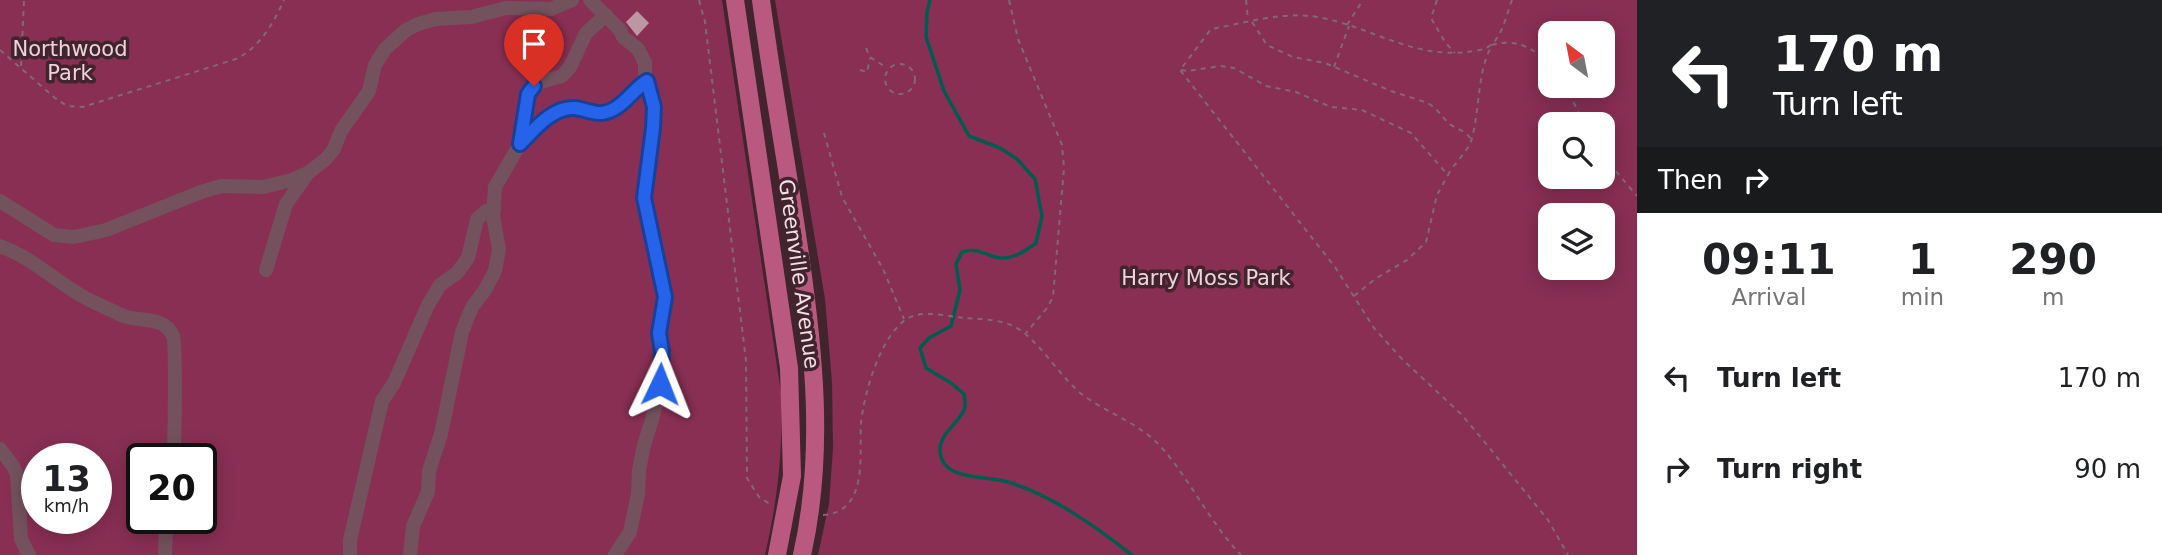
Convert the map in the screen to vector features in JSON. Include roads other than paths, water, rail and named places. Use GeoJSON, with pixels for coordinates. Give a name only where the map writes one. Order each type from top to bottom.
{"type":"FeatureCollection","features":[{"type":"Feature","properties":{"kind":"main road","name":"Greenville Avenue"},"geometry":{"type":"LineString","coordinates":[[735,0],[789,368],[792,476],[777,555]]}},
{"type":"Feature","properties":{"kind":"main road","name":"Greenville Avenue"},"geometry":{"type":"LineString","coordinates":[[761,0],[814,356],[814,479],[802,555]]}},
{"type":"Feature","properties":{"kind":"main road"},"geometry":{"type":"LineString","coordinates":[[757,144],[784,141]]}},
{"type":"Feature","properties":{"kind":"lane"},"geometry":{"type":"LineString","coordinates":[[267,270],[286,204],[308,173],[334,149],[341,131],[369,91],[374,65],[385,49],[406,30],[436,19],[471,17],[506,8],[551,9],[572,0]]}},
{"type":"Feature","properties":{"kind":"lane"},"geometry":{"type":"LineString","coordinates":[[590,0],[621,30],[623,37],[638,49],[645,63],[654,107],[644,198],[665,297],[659,333],[661,374],[641,458],[638,494],[630,531],[615,555]]}},
{"type":"Feature","properties":{"kind":"lane"},"geometry":{"type":"LineString","coordinates":[[520,144],[528,94],[540,82],[562,76],[570,67],[586,33],[606,15]]}},
{"type":"Feature","properties":{"kind":"lane"},"geometry":{"type":"LineString","coordinates":[[410,555],[413,526],[428,492],[429,471],[441,434],[462,332],[472,307],[495,271],[499,249],[494,209],[495,187],[520,144],[554,114],[567,108],[602,113],[620,105],[635,88],[647,81]]}},
{"type":"Feature","properties":{"kind":"lane"},"geometry":{"type":"LineString","coordinates":[[0,201],[54,235],[74,237],[106,230],[201,191],[221,186],[263,187],[308,173]]}},
{"type":"Feature","properties":{"kind":"lane"},"geometry":{"type":"LineString","coordinates":[[350,555],[354,518],[382,401],[394,383],[428,305],[440,285],[457,273],[468,258],[477,219],[494,209]]}},
{"type":"Feature","properties":{"kind":"lane"},"geometry":{"type":"LineString","coordinates":[[0,246],[33,263],[82,297],[124,316],[156,321],[169,329],[176,348],[173,369],[173,443]]}},
{"type":"Feature","properties":{"kind":"lane"},"geometry":{"type":"LineString","coordinates":[[0,449],[17,475],[21,538],[29,555]]}},
{"type":"Feature","properties":{"kind":"lane"},"geometry":{"type":"LineString","coordinates":[[165,555],[166,534]]}},
{"type":"Feature","properties":{"kind":"waterway"},"geometry":{"type":"LineString","coordinates":[[930,0],[926,37],[944,91],[969,136],[1000,148],[1017,159],[1035,179],[1042,216],[1036,243],[1017,255],[1001,258],[976,251],[962,252],[956,264],[960,290],[951,326],[929,338],[920,348],[926,368],[964,394],[964,410],[940,445],[943,461],[957,473],[1008,482],[1041,495],[1088,523],[1132,555]]}},
{"type":"Feature","properties":{"kind":"park label","name":"Northwood Park"},"geometry":{"type":"Point","coordinates":[70,61]}},
{"type":"Feature","properties":{"kind":"park label","name":"Harry Moss Park"},"geometry":{"type":"Point","coordinates":[1206,278]}}]}
